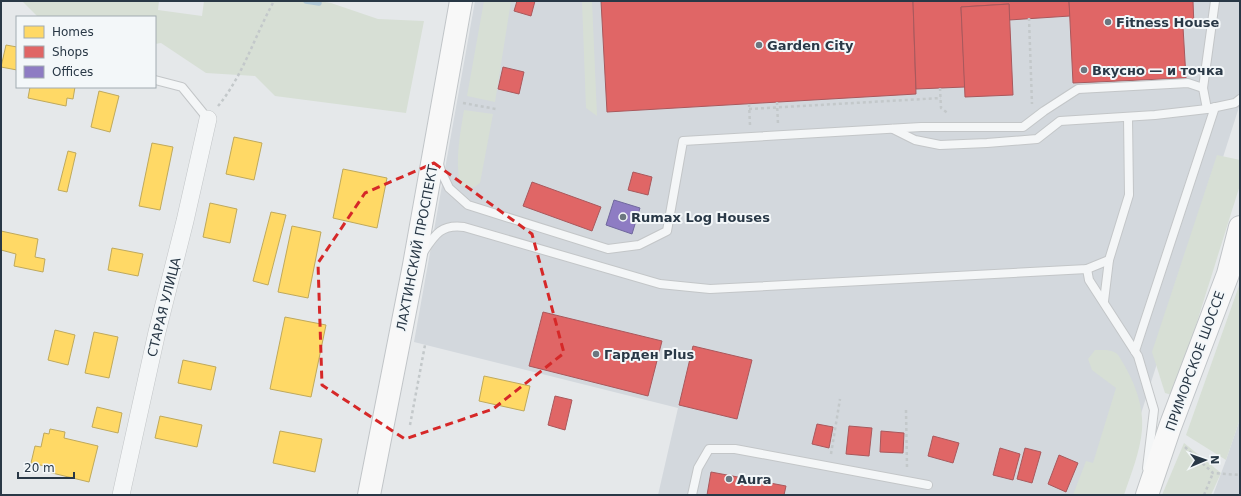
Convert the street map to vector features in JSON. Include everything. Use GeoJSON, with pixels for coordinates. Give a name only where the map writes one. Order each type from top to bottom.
{"type":"FeatureCollection","features":[{"type":"Feature","properties":{"kind":"main road","name":"ЛАХТИНСКИЙ ПРОСПЕКТ"},"geometry":{"type":"LineString","coordinates":[[369,495],[414,265],[461,1]]}},
{"type":"Feature","properties":{"kind":"main road","name":"ПРИМОРСКОЕ ШОССЕ"},"geometry":{"type":"LineString","coordinates":[[1147,495],[1170,427],[1228,274],[1240,226]]}},
{"type":"Feature","properties":{"kind":"street","name":"СТАРАЯ УЛИЦА"},"geometry":{"type":"LineString","coordinates":[[121,495],[157,332],[185,221],[208,119]]}},
{"type":"Feature","properties":{"kind":"lane"},"geometry":{"type":"LineString","coordinates":[[1135,351],[1211,108],[1203,88],[1216,1]]}},
{"type":"Feature","properties":{"kind":"lane"},"geometry":{"type":"LineString","coordinates":[[156,80],[182,87],[208,119]]}},
{"type":"Feature","properties":{"kind":"lane"},"geometry":{"type":"LineString","coordinates":[[435,150],[441,171],[449,188],[468,205],[608,249],[639,245],[667,230],[683,141],[921,127],[1024,127],[1044,111],[1078,89],[1188,83],[1203,88]]}},
{"type":"Feature","properties":{"kind":"lane"},"geometry":{"type":"LineString","coordinates":[[893,129],[915,140],[940,145],[987,144],[1037,139],[1060,121],[1128,117],[1211,108],[1235,103],[1240,99]]}},
{"type":"Feature","properties":{"kind":"lane"},"geometry":{"type":"LineString","coordinates":[[1104,301],[1109,260],[1129,195],[1128,117]]}},
{"type":"Feature","properties":{"kind":"lane"},"geometry":{"type":"LineString","coordinates":[[414,265],[432,238],[441,230],[453,226],[464,227],[660,284],[710,289],[1087,269],[1109,260]]}},
{"type":"Feature","properties":{"kind":"lane"},"geometry":{"type":"LineString","coordinates":[[1087,269],[1089,280],[1104,301],[1138,356],[1154,410],[1143,495]]}},
{"type":"Feature","properties":{"kind":"lane"},"geometry":{"type":"LineString","coordinates":[[692,495],[698,468],[710,449],[735,449],[928,485]]}},
{"type":"Feature","properties":{"kind":"path"},"geometry":{"type":"LineString","coordinates":[[218,105],[224,99],[236,78],[274,1]]}},
{"type":"Feature","properties":{"kind":"path"},"geometry":{"type":"LineString","coordinates":[[1027,108],[1032,103],[1029,18]]}},
{"type":"Feature","properties":{"kind":"path"},"geometry":{"type":"LineString","coordinates":[[940,88],[941,108],[954,117]]}},
{"type":"Feature","properties":{"kind":"path"},"geometry":{"type":"LineString","coordinates":[[749,109],[941,98]]}},
{"type":"Feature","properties":{"kind":"path"},"geometry":{"type":"LineString","coordinates":[[777,102],[779,135]]}},
{"type":"Feature","properties":{"kind":"path"},"geometry":{"type":"LineString","coordinates":[[463,103],[496,109]]}},
{"type":"Feature","properties":{"kind":"path"},"geometry":{"type":"LineString","coordinates":[[749,104],[750,137]]}},
{"type":"Feature","properties":{"kind":"path"},"geometry":{"type":"LineString","coordinates":[[410,426],[425,345]]}},
{"type":"Feature","properties":{"kind":"path"},"geometry":{"type":"LineString","coordinates":[[829,467],[840,399]]}},
{"type":"Feature","properties":{"kind":"path"},"geometry":{"type":"LineString","coordinates":[[906,410],[907,481]]}},
{"type":"Feature","properties":{"kind":"path"},"geometry":{"type":"LineString","coordinates":[[1170,427],[1188,451],[1213,473],[1240,475]]}},
{"type":"Feature","properties":{"kind":"path"},"geometry":{"type":"LineString","coordinates":[[1204,495],[1213,473]]}},
{"type":"Feature","properties":{"kind":"highlighted area"},"geometry":{"type":"Polygon","coordinates":[[[434,163],[532,234],[564,353],[493,409],[405,439],[322,385],[318,263],[365,193],[434,163]]]}},
{"type":"Feature","properties":{"kind":"shaded area"},"geometry":{"type":"Polygon","coordinates":[[[22,1],[159,1],[158,10],[202,16],[204,1],[319,1],[331,3],[378,19],[424,21],[406,113],[275,96],[255,76],[206,73],[161,43],[156,44],[156,16],[37,16],[22,1]]]}},
{"type":"Feature","properties":{"kind":"shaded area"},"geometry":{"type":"Polygon","coordinates":[[[475,1],[1240,1],[1240,104],[1115,495],[658,495],[678,408],[414,342],[475,1]]]}},
{"type":"Feature","properties":{"kind":"shaded area"},"geometry":{"type":"Polygon","coordinates":[[[484,1],[511,1],[495,102],[467,96],[484,1]]]}},
{"type":"Feature","properties":{"kind":"shaded area"},"geometry":{"type":"Polygon","coordinates":[[[582,1],[592,1],[597,116],[586,108],[582,1]]]}},
{"type":"Feature","properties":{"kind":"shaded area"},"geometry":{"type":"Polygon","coordinates":[[[464,110],[493,114],[480,183],[470,188],[460,185],[458,166],[464,110]]]}},
{"type":"Feature","properties":{"kind":"shaded area"},"geometry":{"type":"Polygon","coordinates":[[[1217,155],[1240,160],[1240,185],[1175,392],[1172,395],[1165,393],[1152,352],[1217,155]]]}},
{"type":"Feature","properties":{"kind":"shaded area"},"geometry":{"type":"Polygon","coordinates":[[[1240,283],[1240,419],[1226,460],[1186,435],[1240,283]]]}},
{"type":"Feature","properties":{"kind":"shaded area"},"geometry":{"type":"Polygon","coordinates":[[[1095,350],[1111,351],[1118,355],[1138,395],[1142,413],[1141,438],[1135,463],[1124,495],[1073,495],[1086,461],[1093,463],[1116,388],[1092,370],[1088,359],[1095,350]]]}},
{"type":"Feature","properties":{"kind":"shaded area"},"geometry":{"type":"Polygon","coordinates":[[[1240,419],[1240,495],[1213,495],[1226,460],[1240,419]]]}},
{"type":"Feature","properties":{"kind":"shaded area"},"geometry":{"type":"Polygon","coordinates":[[[1184,443],[1221,473],[1211,495],[1162,495],[1184,443]]]}},
{"type":"Feature","properties":{"kind":"building: Homes"},"geometry":{"type":"Polygon","coordinates":[[[6,45],[16,47],[16,70],[1,67],[6,45]]]}},
{"type":"Feature","properties":{"kind":"building: Homes"},"geometry":{"type":"Polygon","coordinates":[[[30,88],[75,88],[73,99],[67,98],[66,106],[28,98],[30,88]]]}},
{"type":"Feature","properties":{"kind":"building: Homes"},"geometry":{"type":"Polygon","coordinates":[[[99,91],[119,96],[110,132],[91,127],[99,91]]]}},
{"type":"Feature","properties":{"kind":"building: Homes"},"geometry":{"type":"Polygon","coordinates":[[[234,137],[262,143],[254,180],[226,174],[234,137]]]}},
{"type":"Feature","properties":{"kind":"building: Homes"},"geometry":{"type":"Polygon","coordinates":[[[152,143],[173,147],[160,210],[139,206],[152,143]]]}},
{"type":"Feature","properties":{"kind":"building: Homes"},"geometry":{"type":"Polygon","coordinates":[[[68,151],[76,153],[67,192],[58,190],[68,151]]]}},
{"type":"Feature","properties":{"kind":"building: Homes"},"geometry":{"type":"Polygon","coordinates":[[[343,169],[387,178],[377,228],[333,218],[343,169]]]}},
{"type":"Feature","properties":{"kind":"building: Homes"},"geometry":{"type":"Polygon","coordinates":[[[210,203],[237,209],[230,243],[203,237],[210,203]]]}},
{"type":"Feature","properties":{"kind":"building: Homes"},"geometry":{"type":"Polygon","coordinates":[[[271,212],[286,215],[268,285],[253,281],[271,212]]]}},
{"type":"Feature","properties":{"kind":"building: Homes"},"geometry":{"type":"Polygon","coordinates":[[[292,226],[321,232],[308,298],[278,292],[292,226]]]}},
{"type":"Feature","properties":{"kind":"building: Homes"},"geometry":{"type":"Polygon","coordinates":[[[1,231],[38,239],[35,257],[45,259],[43,272],[14,266],[16,254],[1,250],[1,231]]]}},
{"type":"Feature","properties":{"kind":"building: Homes"},"geometry":{"type":"Polygon","coordinates":[[[112,248],[143,254],[138,276],[108,270],[112,248]]]}},
{"type":"Feature","properties":{"kind":"building: Homes"},"geometry":{"type":"Polygon","coordinates":[[[285,317],[326,325],[311,397],[270,389],[285,317]]]}},
{"type":"Feature","properties":{"kind":"building: Homes"},"geometry":{"type":"Polygon","coordinates":[[[55,330],[75,335],[68,365],[48,360],[55,330]]]}},
{"type":"Feature","properties":{"kind":"building: Homes"},"geometry":{"type":"Polygon","coordinates":[[[94,332],[118,337],[109,378],[85,373],[94,332]]]}},
{"type":"Feature","properties":{"kind":"building: Homes"},"geometry":{"type":"Polygon","coordinates":[[[183,360],[216,367],[211,390],[178,383],[183,360]]]}},
{"type":"Feature","properties":{"kind":"building: Homes"},"geometry":{"type":"Polygon","coordinates":[[[484,376],[530,386],[524,411],[479,401],[484,376]]]}},
{"type":"Feature","properties":{"kind":"building: Homes"},"geometry":{"type":"Polygon","coordinates":[[[97,407],[122,413],[118,433],[92,427],[97,407]]]}},
{"type":"Feature","properties":{"kind":"building: Homes"},"geometry":{"type":"Polygon","coordinates":[[[160,416],[202,425],[197,447],[155,438],[160,416]]]}},
{"type":"Feature","properties":{"kind":"building: Homes"},"geometry":{"type":"Polygon","coordinates":[[[50,429],[65,432],[64,438],[98,446],[89,482],[48,472],[49,467],[31,463],[35,446],[41,447],[44,433],[49,434],[50,429]]]}},
{"type":"Feature","properties":{"kind":"building: Homes"},"geometry":{"type":"Polygon","coordinates":[[[280,431],[322,439],[315,472],[273,463],[280,431]]]}},
{"type":"Feature","properties":{"kind":"building: Shops"},"geometry":{"type":"Polygon","coordinates":[[[517,1],[535,1],[531,16],[514,11],[517,1]]]}},
{"type":"Feature","properties":{"kind":"building: Shops","name":"Garden City"},"geometry":{"type":"Polygon","coordinates":[[[601,1],[913,1],[916,94],[607,112],[601,1]]]}},
{"type":"Feature","properties":{"kind":"building: Shops"},"geometry":{"type":"Polygon","coordinates":[[[913,1],[1069,1],[1070,16],[1009,20],[1009,4],[961,7],[965,87],[916,89],[913,1]]]}},
{"type":"Feature","properties":{"kind":"building: Shops"},"geometry":{"type":"Polygon","coordinates":[[[1069,1],[1193,1],[1194,26],[1183,27],[1186,78],[1073,83],[1069,1]]]}},
{"type":"Feature","properties":{"kind":"building: Shops"},"geometry":{"type":"Polygon","coordinates":[[[1009,4],[1013,95],[965,97],[961,7],[1009,4]]]}},
{"type":"Feature","properties":{"kind":"building: Shops"},"geometry":{"type":"Polygon","coordinates":[[[503,67],[524,72],[519,94],[498,89],[503,67]]]}},
{"type":"Feature","properties":{"kind":"building: Shops"},"geometry":{"type":"Polygon","coordinates":[[[633,172],[652,177],[648,195],[628,190],[633,172]]]}},
{"type":"Feature","properties":{"kind":"building: Shops"},"geometry":{"type":"Polygon","coordinates":[[[532,182],[601,207],[592,231],[523,206],[532,182]]]}},
{"type":"Feature","properties":{"kind":"building: Shops","name":"Гарден Plus"},"geometry":{"type":"Polygon","coordinates":[[[543,312],[662,341],[648,396],[529,366],[543,312]]]}},
{"type":"Feature","properties":{"kind":"building: Shops"},"geometry":{"type":"Polygon","coordinates":[[[693,346],[752,360],[737,419],[679,405],[693,346]]]}},
{"type":"Feature","properties":{"kind":"building: Shops"},"geometry":{"type":"Polygon","coordinates":[[[555,396],[572,400],[565,430],[548,425],[555,396]]]}},
{"type":"Feature","properties":{"kind":"building: Shops"},"geometry":{"type":"Polygon","coordinates":[[[817,424],[833,427],[829,448],[812,444],[817,424]]]}},
{"type":"Feature","properties":{"kind":"building: Shops"},"geometry":{"type":"Polygon","coordinates":[[[849,426],[872,428],[869,456],[846,454],[849,426]]]}},
{"type":"Feature","properties":{"kind":"building: Shops"},"geometry":{"type":"Polygon","coordinates":[[[881,431],[904,433],[903,453],[880,452],[881,431]]]}},
{"type":"Feature","properties":{"kind":"building: Shops"},"geometry":{"type":"Polygon","coordinates":[[[933,436],[959,443],[953,463],[928,456],[933,436]]]}},
{"type":"Feature","properties":{"kind":"building: Shops"},"geometry":{"type":"Polygon","coordinates":[[[1000,448],[1020,454],[1013,480],[993,475],[1000,448]]]}},
{"type":"Feature","properties":{"kind":"building: Shops"},"geometry":{"type":"Polygon","coordinates":[[[1025,448],[1041,452],[1032,483],[1017,479],[1025,448]]]}},
{"type":"Feature","properties":{"kind":"building: Shops"},"geometry":{"type":"Polygon","coordinates":[[[1059,455],[1078,463],[1066,492],[1048,484],[1059,455]]]}},
{"type":"Feature","properties":{"kind":"building: Shops","name":"Aura"},"geometry":{"type":"Polygon","coordinates":[[[711,472],[786,486],[784,495],[707,495],[711,472]]]}},
{"type":"Feature","properties":{"kind":"building: Offices","name":"Rumax Log Houses"},"geometry":{"type":"Polygon","coordinates":[[[614,200],[640,208],[632,234],[606,225],[614,200]]]}},
{"type":"Feature","properties":{"kind":"waterway"},"geometry":{"type":"LineString","coordinates":[[306,1],[319,3]]}},
{"type":"Feature","properties":{"kind":"place","name":"Fitness House"},"geometry":{"type":"Point","coordinates":[1108,22]}},
{"type":"Feature","properties":{"kind":"place","name":"Garden City"},"geometry":{"type":"Point","coordinates":[759,45]}},
{"type":"Feature","properties":{"kind":"place","name":"Вкусно — и точка"},"geometry":{"type":"Point","coordinates":[1084,70]}},
{"type":"Feature","properties":{"kind":"place","name":"Rumax Log Houses"},"geometry":{"type":"Point","coordinates":[623,217]}},
{"type":"Feature","properties":{"kind":"place","name":"Гарден Plus"},"geometry":{"type":"Point","coordinates":[596,354]}},
{"type":"Feature","properties":{"kind":"place","name":"Aura"},"geometry":{"type":"Point","coordinates":[729,479]}}]}
